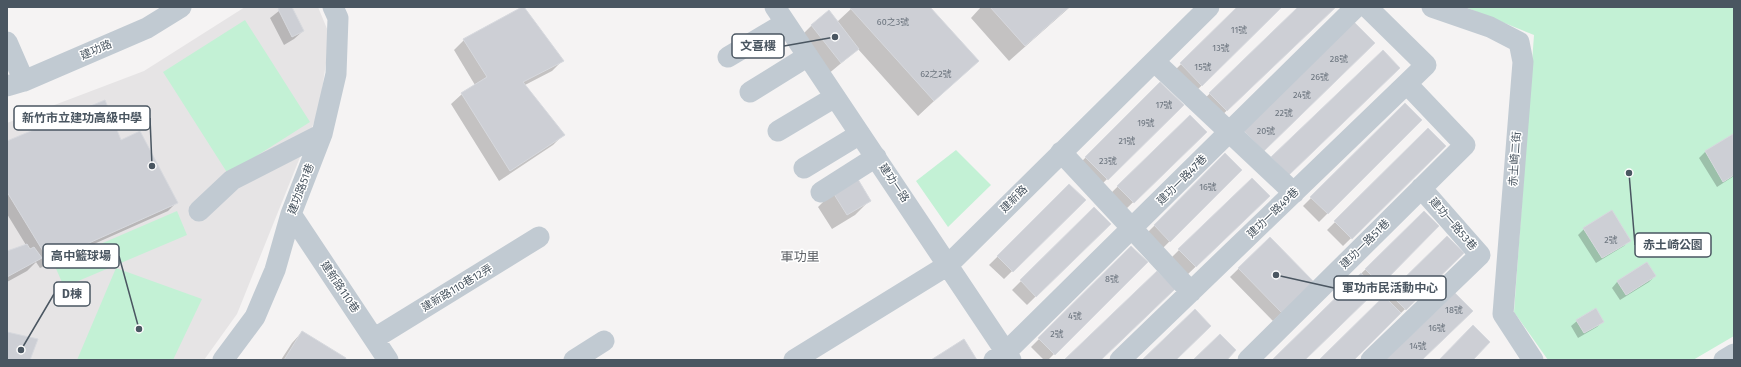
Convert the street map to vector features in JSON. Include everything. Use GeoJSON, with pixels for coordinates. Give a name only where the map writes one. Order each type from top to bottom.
{"type":"FeatureCollection","features":[{"type":"Feature","properties":{"kind":"street","name":"建功路"},"geometry":{"type":"LineString","coordinates":[[15,83],[147,28],[181,7]]}},
{"type":"Feature","properties":{"kind":"street","name":"建功路51巷"},"geometry":{"type":"LineString","coordinates":[[223,360],[255,317],[275,270],[291,214],[322,134],[336,74],[338,18],[333,7]]}},
{"type":"Feature","properties":{"kind":"street","name":"建新路"},"geometry":{"type":"LineString","coordinates":[[794,360],[948,265],[1209,7]]}},
{"type":"Feature","properties":{"kind":"street","name":"建功一路47巷"},"geometry":{"type":"LineString","coordinates":[[1004,357],[1356,7]]}},
{"type":"Feature","properties":{"kind":"street","name":"建功一路49巷"},"geometry":{"type":"LineString","coordinates":[[1120,360],[1426,65],[1367,7]]}},
{"type":"Feature","properties":{"kind":"street","name":"赤土崎二街"},"geometry":{"type":"LineString","coordinates":[[1432,7],[1490,27],[1518,42],[1522,62],[1503,314],[1533,360]]}},
{"type":"Feature","properties":{"kind":"street"},"geometry":{"type":"LineString","coordinates":[[728,58],[780,15]]}},
{"type":"Feature","properties":{"kind":"street","name":"建功一路"},"geometry":{"type":"LineString","coordinates":[[780,15],[948,265],[1004,357]]}},
{"type":"Feature","properties":{"kind":"street"},"geometry":{"type":"LineString","coordinates":[[7,42],[15,83]]}},
{"type":"Feature","properties":{"kind":"street"},"geometry":{"type":"LineString","coordinates":[[750,92],[808,56]]}},
{"type":"Feature","properties":{"kind":"street"},"geometry":{"type":"LineString","coordinates":[[1155,62],[1294,193]]}},
{"type":"Feature","properties":{"kind":"street","name":"建功一路51巷"},"geometry":{"type":"LineString","coordinates":[[1248,360],[1465,145],[1407,84]]}},
{"type":"Feature","properties":{"kind":"street"},"geometry":{"type":"LineString","coordinates":[[778,131],[835,97]]}},
{"type":"Feature","properties":{"kind":"street"},"geometry":{"type":"LineString","coordinates":[[199,211],[232,180],[322,134]]}},
{"type":"Feature","properties":{"kind":"street"},"geometry":{"type":"LineString","coordinates":[[804,168],[860,134]]}},
{"type":"Feature","properties":{"kind":"street"},"geometry":{"type":"LineString","coordinates":[[1061,152],[1190,292]]}},
{"type":"Feature","properties":{"kind":"street"},"geometry":{"type":"LineString","coordinates":[[821,192],[876,157]]}},
{"type":"Feature","properties":{"kind":"street","name":"建功一路53巷"},"geometry":{"type":"LineString","coordinates":[[1371,360],[1480,255],[1421,188]]}},
{"type":"Feature","properties":{"kind":"street","name":"建新路110巷"},"geometry":{"type":"LineString","coordinates":[[291,214],[388,360]]}},
{"type":"Feature","properties":{"kind":"street","name":"建新路110巷12弄"},"geometry":{"type":"LineString","coordinates":[[374,338],[539,237]]}},
{"type":"Feature","properties":{"kind":"street"},"geometry":{"type":"LineString","coordinates":[[574,360],[604,341]]}},
{"type":"Feature","properties":{"kind":"street"},"geometry":{"type":"LineString","coordinates":[[1724,360],[1734,354]]}},
{"type":"Feature","properties":{"kind":"shaded area"},"geometry":{"type":"Polygon","coordinates":[[[245,7],[318,7],[330,36],[319,110],[237,314],[204,360],[7,360],[7,123],[144,71],[245,7]]]}},
{"type":"Feature","properties":{"kind":"green space"},"geometry":{"type":"Polygon","coordinates":[[[1465,7],[1734,7],[1734,336],[1693,360],[1548,360],[1514,312],[1534,35],[1465,7]]]}},
{"type":"Feature","properties":{"kind":"green space"},"geometry":{"type":"Polygon","coordinates":[[[245,20],[310,122],[228,174],[163,72],[245,20]]]}},
{"type":"Feature","properties":{"kind":"green space"},"geometry":{"type":"Polygon","coordinates":[[[956,150],[991,185],[948,227],[916,181],[956,150]]]}},
{"type":"Feature","properties":{"kind":"green space"},"geometry":{"type":"Polygon","coordinates":[[[177,211],[187,235],[64,287],[54,264],[177,211]]]}},
{"type":"Feature","properties":{"kind":"green space"},"geometry":{"type":"Polygon","coordinates":[[[116,268],[202,299],[173,360],[77,360],[116,268]]]}},
{"type":"Feature","properties":{"kind":"building"},"geometry":{"type":"Polygon","coordinates":[[[281,7],[292,7],[304,31],[292,37],[278,9],[281,7]]]}},
{"type":"Feature","properties":{"kind":"building"},"geometry":{"type":"Polygon","coordinates":[[[524,7],[564,61],[523,82],[565,135],[510,171],[461,93],[487,77],[463,39],[524,7]]]}},
{"type":"Feature","properties":{"kind":"building"},"geometry":{"type":"Polygon","coordinates":[[[930,7],[979,61],[934,101],[850,8],[930,7]]]}},
{"type":"Feature","properties":{"kind":"building"},"geometry":{"type":"Polygon","coordinates":[[[990,7],[1069,7],[1025,46],[990,7]]]}},
{"type":"Feature","properties":{"kind":"building"},"geometry":{"type":"Polygon","coordinates":[[[1237,7],[1282,7],[1202,86],[1180,63],[1237,7]]]}},
{"type":"Feature","properties":{"kind":"building"},"geometry":{"type":"Polygon","coordinates":[[[1298,7],[1336,7],[1227,111],[1209,93],[1298,7]]]}},
{"type":"Feature","properties":{"kind":"building"},"geometry":{"type":"Polygon","coordinates":[[[829,10],[859,49],[841,63],[811,25],[829,10]]]}},
{"type":"Feature","properties":{"kind":"building"},"geometry":{"type":"Polygon","coordinates":[[[1354,22],[1375,43],[1264,151],[1243,130],[1354,22]]]}},
{"type":"Feature","properties":{"kind":"building"},"geometry":{"type":"Polygon","coordinates":[[[1383,50],[1400,68],[1289,175],[1271,157],[1383,50]]]}},
{"type":"Feature","properties":{"kind":"building"},"geometry":{"type":"Polygon","coordinates":[[[1160,82],[1184,105],[1108,180],[1085,157],[1160,82]]]}},
{"type":"Feature","properties":{"kind":"building"},"geometry":{"type":"Polygon","coordinates":[[[105,100],[121,140],[140,131],[178,203],[49,261],[7,192],[7,141],[105,100]]]}},
{"type":"Feature","properties":{"kind":"building"},"geometry":{"type":"Polygon","coordinates":[[[1405,103],[1422,120],[1328,214],[1310,197],[1405,103]]]}},
{"type":"Feature","properties":{"kind":"building"},"geometry":{"type":"Polygon","coordinates":[[[1190,115],[1207,132],[1134,203],[1117,186],[1190,115]]]}},
{"type":"Feature","properties":{"kind":"building"},"geometry":{"type":"Polygon","coordinates":[[[1428,128],[1446,146],[1352,239],[1334,221],[1428,128]]]}},
{"type":"Feature","properties":{"kind":"building"},"geometry":{"type":"Polygon","coordinates":[[[1733,134],[1734,175],[1723,182],[1705,151],[1733,134]]]}},
{"type":"Feature","properties":{"kind":"building"},"geometry":{"type":"Polygon","coordinates":[[[1225,153],[1242,170],[1170,242],[1154,225],[1225,153]]]}},
{"type":"Feature","properties":{"kind":"building"},"geometry":{"type":"Polygon","coordinates":[[[856,176],[871,201],[847,215],[832,191],[856,176]]]}},
{"type":"Feature","properties":{"kind":"building"},"geometry":{"type":"Polygon","coordinates":[[[1252,178],[1270,196],[1196,267],[1178,249],[1252,178]]]}},
{"type":"Feature","properties":{"kind":"building"},"geometry":{"type":"Polygon","coordinates":[[[1069,184],[1086,200],[1013,272],[997,256],[1069,184]]]}},
{"type":"Feature","properties":{"kind":"building"},"geometry":{"type":"Polygon","coordinates":[[[1094,207],[1111,224],[1036,297],[1020,280],[1094,207]]]}},
{"type":"Feature","properties":{"kind":"building"},"geometry":{"type":"Polygon","coordinates":[[[1612,210],[1631,241],[1602,258],[1583,228],[1612,210]]]}},
{"type":"Feature","properties":{"kind":"building"},"geometry":{"type":"Polygon","coordinates":[[[1424,211],[1439,226],[1381,285],[1365,269],[1424,211]]]}},
{"type":"Feature","properties":{"kind":"building"},"geometry":{"type":"Polygon","coordinates":[[[1447,236],[1464,253],[1406,310],[1389,293],[1447,236]]]}},
{"type":"Feature","properties":{"kind":"building"},"geometry":{"type":"Polygon","coordinates":[[[1270,237],[1314,282],[1282,313],[1238,268],[1270,237]]]}},
{"type":"Feature","properties":{"kind":"building"},"geometry":{"type":"Polygon","coordinates":[[[27,244],[30,249],[34,247],[42,258],[7,277],[7,251],[27,244]]]}},
{"type":"Feature","properties":{"kind":"building"},"geometry":{"type":"Polygon","coordinates":[[[1131,246],[1148,262],[1055,355],[1038,338],[1131,246]]]}},
{"type":"Feature","properties":{"kind":"building"},"geometry":{"type":"Polygon","coordinates":[[[1647,262],[1656,276],[1626,295],[1617,281],[1647,262]]]}},
{"type":"Feature","properties":{"kind":"building"},"geometry":{"type":"Polygon","coordinates":[[[1157,271],[1175,289],[1101,360],[1064,360],[1157,271]]]}},
{"type":"Feature","properties":{"kind":"building"},"geometry":{"type":"Polygon","coordinates":[[[1361,273],[1377,290],[1305,360],[1272,360],[1361,273]]]}},
{"type":"Feature","properties":{"kind":"building"},"geometry":{"type":"Polygon","coordinates":[[[1455,293],[1473,311],[1422,360],[1385,360],[1455,293]]]}},
{"type":"Feature","properties":{"kind":"building"},"geometry":{"type":"Polygon","coordinates":[[[1384,296],[1401,313],[1354,360],[1319,360],[1384,296]]]}},
{"type":"Feature","properties":{"kind":"building"},"geometry":{"type":"Polygon","coordinates":[[[1596,308],[1604,322],[1584,333],[1576,320],[1596,308]]]}},
{"type":"Feature","properties":{"kind":"building"},"geometry":{"type":"Polygon","coordinates":[[[1195,309],[1211,326],[1176,360],[1142,360],[1195,309]]]}},
{"type":"Feature","properties":{"kind":"building"},"geometry":{"type":"Polygon","coordinates":[[[1473,325],[1490,342],[1473,360],[1439,360],[1473,325]]]}},
{"type":"Feature","properties":{"kind":"building"},"geometry":{"type":"Polygon","coordinates":[[[302,331],[346,358],[345,360],[284,360],[302,331]]]}},
{"type":"Feature","properties":{"kind":"building"},"geometry":{"type":"Polygon","coordinates":[[[7,332],[38,339],[30,360],[7,360],[7,332]]]}},
{"type":"Feature","properties":{"kind":"building"},"geometry":{"type":"Polygon","coordinates":[[[1220,334],[1236,350],[1227,360],[1193,360],[1220,334]]]}},
{"type":"Feature","properties":{"kind":"building"},"geometry":{"type":"Polygon","coordinates":[[[964,339],[977,360],[931,360],[964,339]]]}},
{"type":"Feature","properties":{"kind":"place","name":"文喜樓"},"geometry":{"type":"Point","coordinates":[835,37]}},
{"type":"Feature","properties":{"kind":"place","name":"新竹市立建功高級中學"},"geometry":{"type":"Point","coordinates":[152,166]}},
{"type":"Feature","properties":{"kind":"place","name":"赤土崎公園"},"geometry":{"type":"Point","coordinates":[1629,173]}},
{"type":"Feature","properties":{"kind":"place","name":"軍功市民活動中心"},"geometry":{"type":"Point","coordinates":[1276,275]}},
{"type":"Feature","properties":{"kind":"place","name":"高中籃球場"},"geometry":{"type":"Point","coordinates":[139,329]}},
{"type":"Feature","properties":{"kind":"place","name":"D棟"},"geometry":{"type":"Point","coordinates":[21,350]}},
{"type":"Feature","properties":{"kind":"district","name":"軍功里"},"geometry":{"type":"Point","coordinates":[800,256]}}]}
